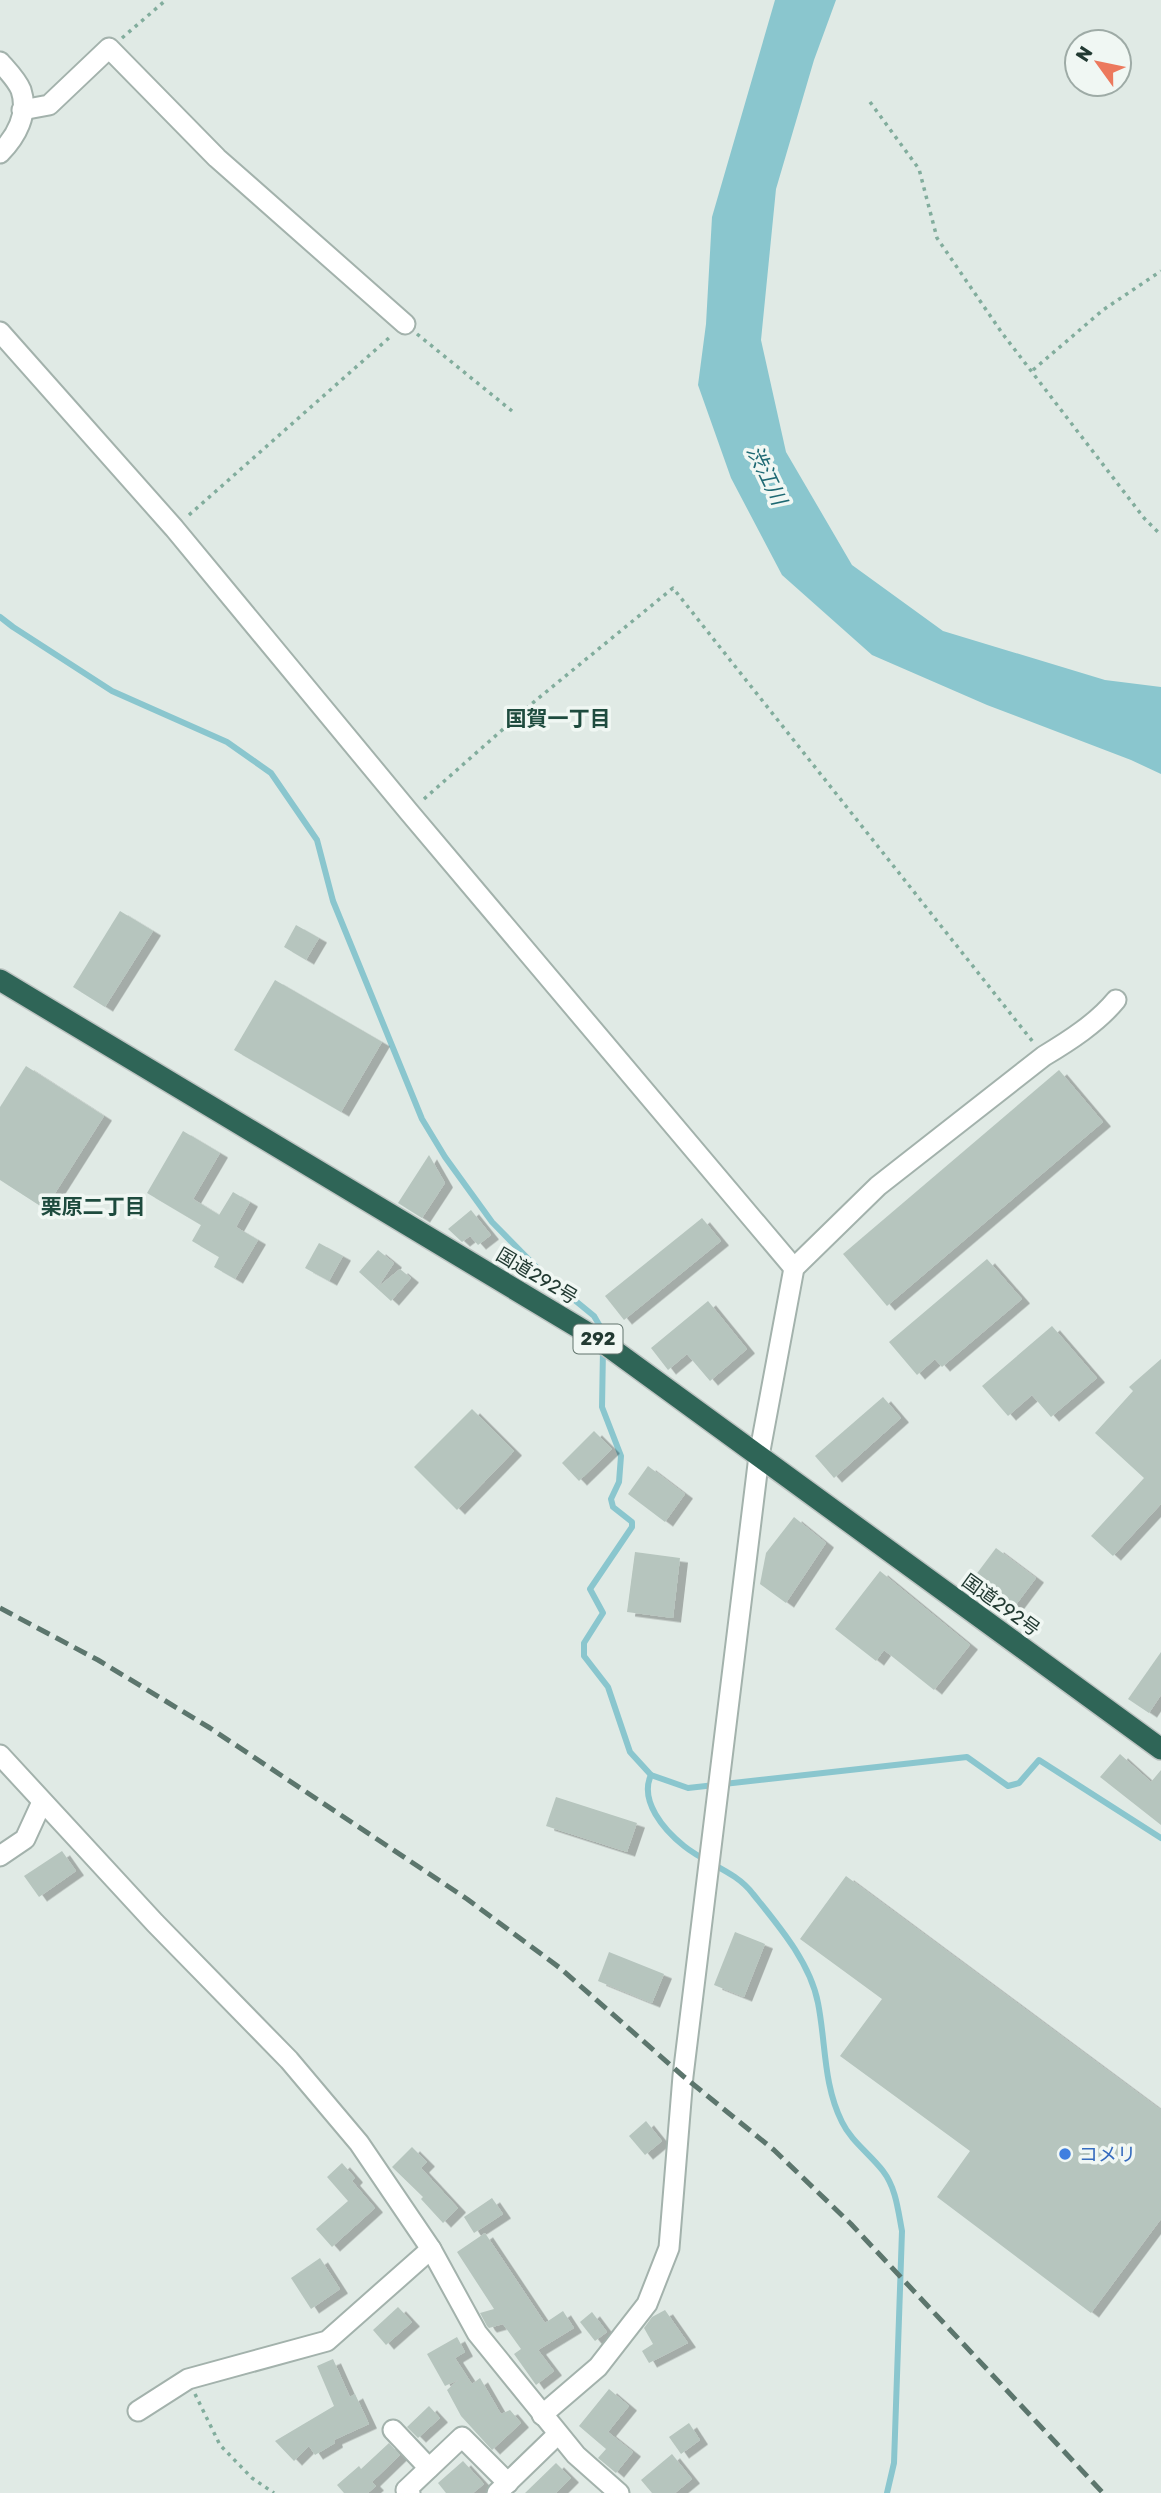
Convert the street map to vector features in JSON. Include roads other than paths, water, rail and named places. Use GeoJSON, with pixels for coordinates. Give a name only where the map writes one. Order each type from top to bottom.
{"type":"FeatureCollection","features":[{"type":"Feature","properties":{"kind":"highway","name":"国道292号"},"geometry":{"type":"LineString","coordinates":[[0,980],[601,1340],[1158,1740]]}},
{"type":"Feature","properties":{"kind":"street"},"geometry":{"type":"LineString","coordinates":[[22,110],[49,105],[109,48],[218,158],[405,324]]}},
{"type":"Feature","properties":{"kind":"street"},"geometry":{"type":"LineString","coordinates":[[0,62],[21,90],[22,110],[20,127],[0,153]]}},
{"type":"Feature","properties":{"kind":"street"},"geometry":{"type":"LineString","coordinates":[[0,332],[174,528],[409,812],[794,1268]]}},
{"type":"Feature","properties":{"kind":"street"},"geometry":{"type":"LineString","coordinates":[[542,2415],[598,2367],[647,2304],[669,2248],[683,2076],[759,1456],[794,1268],[878,1186],[1044,1056],[1108,1010],[1116,1000]]}},
{"type":"Feature","properties":{"kind":"street"},"geometry":{"type":"LineString","coordinates":[[0,1755],[155,1923],[289,2060],[359,2143],[431,2249],[477,2333],[576,2455],[619,2493]]}},
{"type":"Feature","properties":{"kind":"street"},"geometry":{"type":"LineString","coordinates":[[0,1856],[25,1839],[42,1802]]}},
{"type":"Feature","properties":{"kind":"street"},"geometry":{"type":"LineString","coordinates":[[138,2411],[188,2379],[327,2341],[431,2249]]}},
{"type":"Feature","properties":{"kind":"street"},"geometry":{"type":"LineString","coordinates":[[393,2430],[429,2468]]}},
{"type":"Feature","properties":{"kind":"street"},"geometry":{"type":"LineString","coordinates":[[410,2493],[406,2490],[462,2437],[502,2488],[558,2434]]}},
{"type":"Feature","properties":{"kind":"water","name":"渋江川"},"geometry":{"type":"Polygon","coordinates":[[[775,0],[836,0],[814,60],[776,189],[761,340],[786,452],[852,565],[943,631],[1105,680],[1161,687],[1161,774],[987,705],[872,655],[782,575],[731,478],[698,385],[706,324],[712,217],[775,0]]]}},
{"type":"Feature","properties":{"kind":"waterway"},"geometry":{"type":"LineString","coordinates":[[0,617],[112,691],[227,742],[271,773],[317,840],[333,901],[422,1119],[445,1157],[492,1222],[544,1275],[594,1316],[602,1335]]}},
{"type":"Feature","properties":{"kind":"waterway"},"geometry":{"type":"LineString","coordinates":[[603,1349],[602,1407],[621,1456],[619,1482],[611,1499],[613,1507],[632,1522],[632,1527],[590,1589],[603,1613],[584,1643],[584,1656],[608,1687],[630,1752],[651,1775],[688,1788],[967,1757],[1008,1786],[1019,1783],[1039,1760],[1161,1838]]}},
{"type":"Feature","properties":{"kind":"waterway"},"geometry":{"type":"LineString","coordinates":[[651,1775],[648,1785],[651,1805],[669,1832],[684,1846],[746,1886],[801,1959],[818,2003],[828,2078],[836,2108],[846,2129],[883,2171],[894,2192],[902,2231],[894,2463],[887,2493]]}},
{"type":"Feature","properties":{"kind":"railway"},"geometry":{"type":"LineString","coordinates":[[0,1608],[98,1660],[210,1728],[467,1899],[560,1968],[683,2076],[774,2150],[851,2224],[1103,2493]]}},
{"type":"Feature","properties":{"kind":"place","name":"コメリ"},"geometry":{"type":"Point","coordinates":[1065,2154]}},
{"type":"Feature","properties":{"kind":"district","name":"国賀一丁目"},"geometry":{"type":"Point","coordinates":[558,718]}},
{"type":"Feature","properties":{"kind":"district","name":"栗原二丁目"},"geometry":{"type":"Point","coordinates":[93,1206]}}]}
